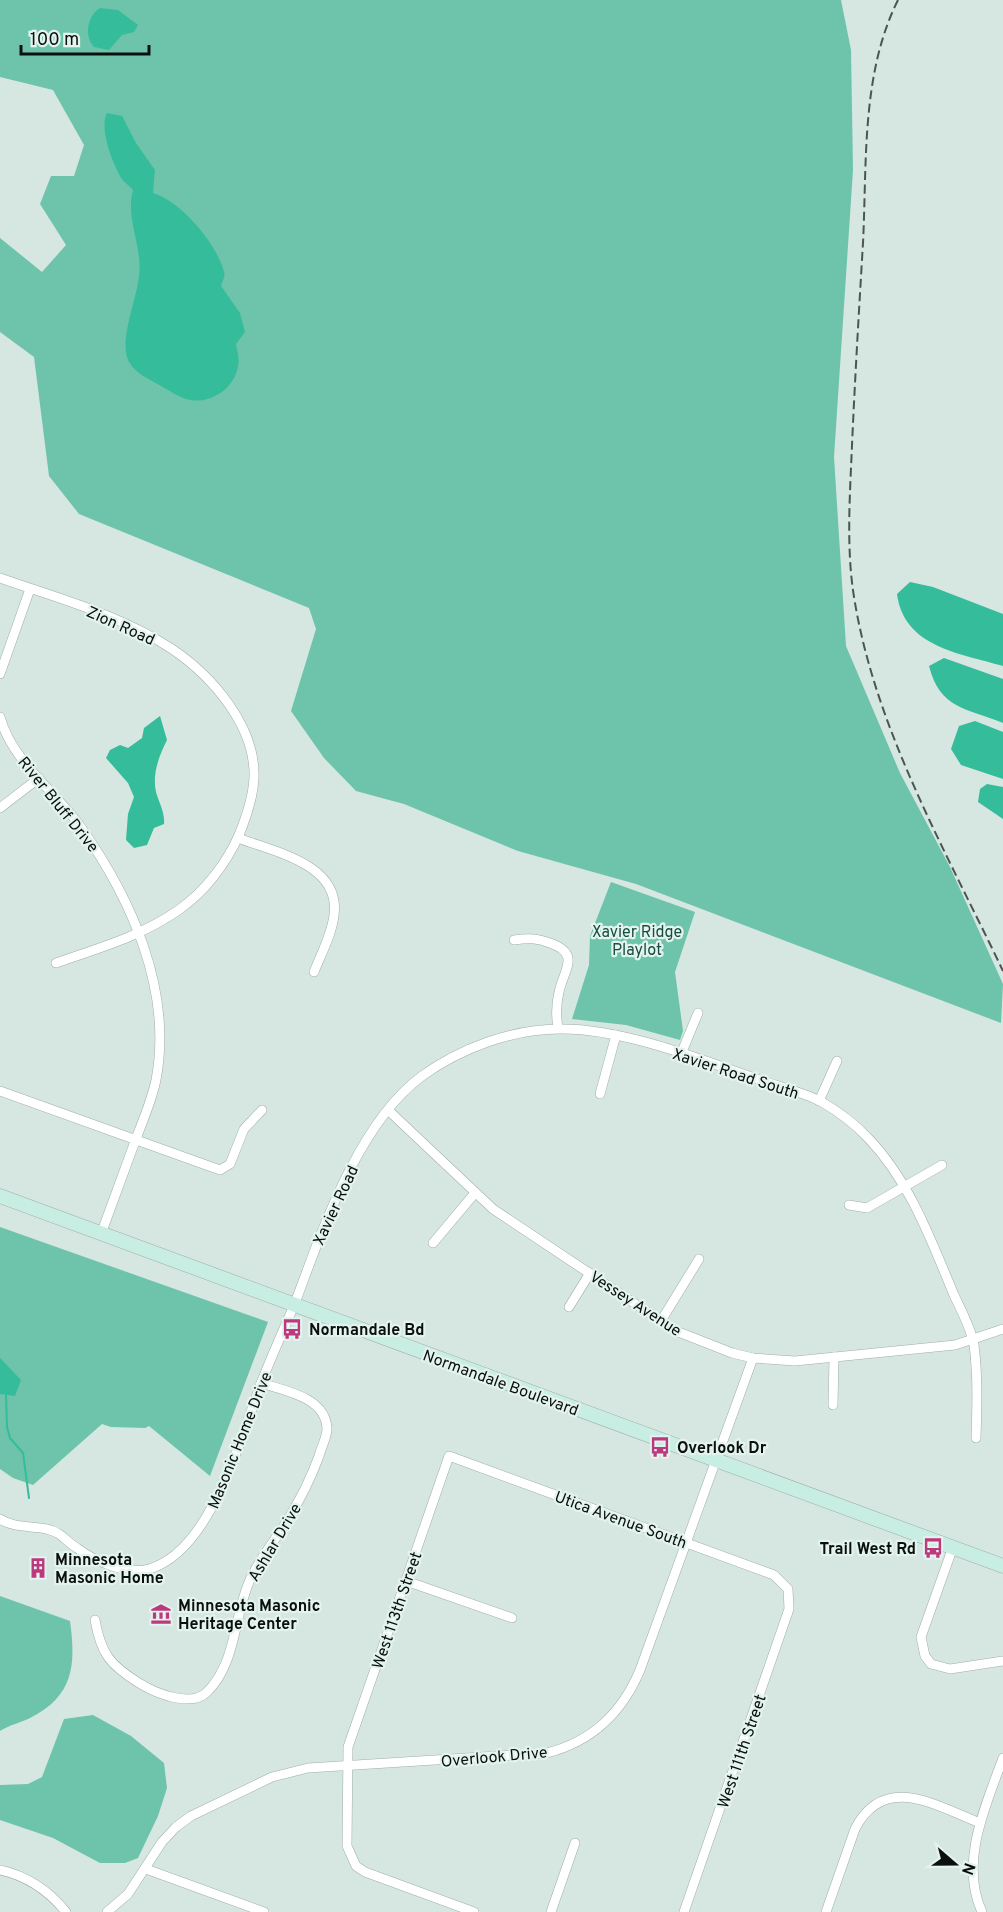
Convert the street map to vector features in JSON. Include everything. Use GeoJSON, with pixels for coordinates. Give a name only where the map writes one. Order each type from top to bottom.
{"type":"FeatureCollection","features":[{"type":"Feature","properties":{"kind":"street","name":"Zion Road"},"geometry":{"type":"LineString","coordinates":[[0,578],[148,635],[172,649],[213,686],[243,731],[253,762],[252,795],[238,838],[220,868],[203,889],[182,907],[138,934],[56,963]]}},
{"type":"Feature","properties":{"kind":"street"},"geometry":{"type":"LineString","coordinates":[[0,674],[30,589]]}},
{"type":"Feature","properties":{"kind":"street","name":"River Bluff Drive"},"geometry":{"type":"LineString","coordinates":[[0,717],[11,745],[78,823],[100,855],[118,888],[138,934],[154,984],[160,1034],[155,1083],[101,1234]]}},
{"type":"Feature","properties":{"kind":"street"},"geometry":{"type":"LineString","coordinates":[[0,808],[39,778]]}},
{"type":"Feature","properties":{"kind":"street"},"geometry":{"type":"LineString","coordinates":[[238,838],[309,865],[327,881],[334,904],[334,916],[314,972]]}},
{"type":"Feature","properties":{"kind":"street"},"geometry":{"type":"LineString","coordinates":[[514,940],[535,937],[563,947],[567,953],[568,965],[557,1002],[558,1029]]}},
{"type":"Feature","properties":{"kind":"street"},"geometry":{"type":"LineString","coordinates":[[681,1054],[698,1013]]}},
{"type":"Feature","properties":{"kind":"street","name":"Xavier Road South"},"geometry":{"type":"LineString","coordinates":[[388,1110],[421,1077],[476,1046],[513,1035],[558,1029],[590,1030],[616,1035],[681,1054],[819,1101],[855,1125],[872,1142],[905,1187],[924,1224],[973,1340],[977,1406],[975,1438]]}},
{"type":"Feature","properties":{"kind":"street"},"geometry":{"type":"LineString","coordinates":[[600,1094],[616,1035]]}},
{"type":"Feature","properties":{"kind":"street"},"geometry":{"type":"LineString","coordinates":[[819,1101],[837,1061]]}},
{"type":"Feature","properties":{"kind":"street"},"geometry":{"type":"LineString","coordinates":[[0,1091],[220,1170],[231,1164],[244,1129],[262,1110]]}},
{"type":"Feature","properties":{"kind":"street","name":"Vessey Avenue"},"geometry":{"type":"LineString","coordinates":[[388,1110],[493,1209],[661,1321],[688,1336],[753,1358],[795,1361],[955,1345],[1003,1329]]}},
{"type":"Feature","properties":{"kind":"street","name":"Xavier Road"},"geometry":{"type":"LineString","coordinates":[[294,1306],[338,1194],[360,1153],[388,1110]]}},
{"type":"Feature","properties":{"kind":"street"},"geometry":{"type":"LineString","coordinates":[[849,1205],[867,1208],[942,1165]]}},
{"type":"Feature","properties":{"kind":"street"},"geometry":{"type":"LineString","coordinates":[[433,1243],[475,1193]]}},
{"type":"Feature","properties":{"kind":"street","name":"Normandale Boulevard"},"geometry":{"type":"LineString","coordinates":[[0,1197],[1003,1566]]}},
{"type":"Feature","properties":{"kind":"street"},"geometry":{"type":"LineString","coordinates":[[661,1321],[699,1259]]}},
{"type":"Feature","properties":{"kind":"street"},"geometry":{"type":"LineString","coordinates":[[569,1307],[590,1273]]}},
{"type":"Feature","properties":{"kind":"street","name":"Masonic Home Drive"},"geometry":{"type":"LineString","coordinates":[[0,1519],[20,1528],[55,1531],[95,1561],[147,1570],[161,1563],[188,1541],[209,1515],[294,1306]]}},
{"type":"Feature","properties":{"kind":"street"},"geometry":{"type":"LineString","coordinates":[[833,1405],[834,1357]]}},
{"type":"Feature","properties":{"kind":"street","name":"Overlook Drive"},"geometry":{"type":"LineString","coordinates":[[108,1912],[128,1894],[162,1842],[176,1827],[191,1816],[233,1794],[290,1771],[525,1756],[568,1748],[605,1724],[632,1690],[753,1358]]}},
{"type":"Feature","properties":{"kind":"street","name":"Ashlar Drive"},"geometry":{"type":"LineString","coordinates":[[95,1620],[104,1654],[118,1669],[146,1688],[173,1697],[191,1699],[206,1693],[222,1672],[249,1582],[302,1494],[314,1468],[327,1429],[319,1410],[305,1397],[261,1383]]}},
{"type":"Feature","properties":{"kind":"street","name":"Utica Avenue South"},"geometry":{"type":"LineString","coordinates":[[449,1456],[774,1575],[788,1589]]}},
{"type":"Feature","properties":{"kind":"street","name":"West 113th Street"},"geometry":{"type":"LineString","coordinates":[[449,1456],[348,1748],[347,1846],[356,1866],[365,1872],[474,1912]]}},
{"type":"Feature","properties":{"kind":"street"},"geometry":{"type":"LineString","coordinates":[[953,1547],[924,1628],[921,1647],[931,1664],[940,1668],[950,1669],[1003,1661]]}},
{"type":"Feature","properties":{"kind":"street"},"geometry":{"type":"LineString","coordinates":[[406,1581],[512,1618]]}},
{"type":"Feature","properties":{"kind":"street","name":"West 111th Street"},"geometry":{"type":"LineString","coordinates":[[684,1912],[789,1609],[788,1589]]}},
{"type":"Feature","properties":{"kind":"street"},"geometry":{"type":"LineString","coordinates":[[982,1912],[974,1857],[980,1823],[1003,1758]]}},
{"type":"Feature","properties":{"kind":"street"},"geometry":{"type":"LineString","coordinates":[[826,1912],[858,1823],[870,1808],[882,1800],[908,1797],[980,1823]]}},
{"type":"Feature","properties":{"kind":"street"},"geometry":{"type":"LineString","coordinates":[[552,1912],[575,1843]]}},
{"type":"Feature","properties":{"kind":"street"},"geometry":{"type":"LineString","coordinates":[[146,1869],[264,1912]]}},
{"type":"Feature","properties":{"kind":"street"},"geometry":{"type":"LineString","coordinates":[[0,1870],[27,1879],[42,1888],[66,1912]]}},
{"type":"Feature","properties":{"kind":"green space"},"geometry":{"type":"Polygon","coordinates":[[[0,0],[841,0],[851,50],[853,170],[834,457],[846,646],[900,773],[950,867],[1003,984],[1001,1023],[636,884],[518,851],[404,804],[356,791],[324,758],[291,711],[316,629],[309,608],[79,514],[49,476],[34,357],[0,332],[0,238],[42,272],[66,245],[40,204],[51,176],[74,176],[84,145],[53,90],[0,77],[0,0]]]}},
{"type":"Feature","properties":{"kind":"green space","name":"Xavier Ridge Playlot"},"geometry":{"type":"Polygon","coordinates":[[[611,882],[695,912],[675,972],[683,1031],[680,1040],[626,1025],[572,1019],[589,965],[590,936],[611,882]]]}},
{"type":"Feature","properties":{"kind":"green space"},"geometry":{"type":"Polygon","coordinates":[[[0,1227],[268,1322],[210,1476],[149,1426],[145,1428],[111,1427],[102,1424],[33,1485],[13,1478],[0,1469],[0,1227]]]}},
{"type":"Feature","properties":{"kind":"green space"},"geometry":{"type":"Polygon","coordinates":[[[0,1596],[70,1621],[72,1665],[64,1689],[56,1700],[30,1718],[0,1731],[0,1596]]]}},
{"type":"Feature","properties":{"kind":"green space"},"geometry":{"type":"Polygon","coordinates":[[[93,1715],[131,1736],[164,1763],[167,1788],[158,1816],[138,1858],[125,1863],[100,1863],[53,1838],[0,1820],[0,1785],[28,1784],[42,1777],[64,1719],[93,1715]]]}},
{"type":"Feature","properties":{"kind":"shaded area"},"geometry":{"type":"Polygon","coordinates":[[[100,8],[118,10],[138,25],[134,32],[122,35],[109,50],[94,47],[89,37],[88,26],[92,16],[100,8]]]}},
{"type":"Feature","properties":{"kind":"shaded area"},"geometry":{"type":"Polygon","coordinates":[[[107,113],[122,116],[136,143],[155,170],[153,193],[186,214],[214,249],[224,272],[221,286],[240,313],[245,332],[236,344],[239,361],[236,374],[227,387],[214,397],[198,401],[183,398],[143,376],[129,362],[126,354],[127,332],[138,285],[140,265],[131,212],[133,190],[120,176],[110,154],[105,136],[107,113]]]}},
{"type":"Feature","properties":{"kind":"shaded area"},"geometry":{"type":"Polygon","coordinates":[[[910,582],[933,587],[1003,614],[1003,666],[952,651],[922,637],[910,626],[902,612],[897,594],[910,582]]]}},
{"type":"Feature","properties":{"kind":"shaded area"},"geometry":{"type":"Polygon","coordinates":[[[944,658],[1003,679],[1003,723],[966,710],[947,699],[934,680],[929,666],[944,658]]]}},
{"type":"Feature","properties":{"kind":"shaded area"},"geometry":{"type":"Polygon","coordinates":[[[160,716],[167,740],[157,765],[155,785],[164,824],[154,828],[147,845],[134,848],[126,840],[128,814],[134,797],[128,783],[106,758],[110,750],[120,745],[128,748],[142,738],[144,728],[160,716]]]}},
{"type":"Feature","properties":{"kind":"shaded area"},"geometry":{"type":"Polygon","coordinates":[[[975,721],[1003,732],[1003,779],[961,765],[951,749],[959,726],[975,721]]]}},
{"type":"Feature","properties":{"kind":"shaded area"},"geometry":{"type":"Polygon","coordinates":[[[987,784],[1003,787],[1003,819],[978,802],[980,789],[987,784]]]}},
{"type":"Feature","properties":{"kind":"shaded area"},"geometry":{"type":"Polygon","coordinates":[[[0,1358],[21,1380],[15,1396],[0,1394],[0,1358]]]}},
{"type":"Feature","properties":{"kind":"waterway"},"geometry":{"type":"LineString","coordinates":[[6,1394],[7,1427],[10,1438],[23,1453],[29,1498]]}},
{"type":"Feature","properties":{"kind":"railway"},"geometry":{"type":"LineString","coordinates":[[898,0],[877,58],[868,119],[850,502],[849,540],[854,597],[864,646],[895,742],[936,835],[1003,971]]}},
{"type":"Feature","properties":{"kind":"place","name":"Normandale Bd"},"geometry":{"type":"Point","coordinates":[292,1329]}},
{"type":"Feature","properties":{"kind":"place","name":"Overlook Dr"},"geometry":{"type":"Point","coordinates":[660,1447]}},
{"type":"Feature","properties":{"kind":"place","name":"Trail West Rd"},"geometry":{"type":"Point","coordinates":[933,1548]}},
{"type":"Feature","properties":{"kind":"place","name":"Minnesota Masonic Home"},"geometry":{"type":"Point","coordinates":[38,1568]}},
{"type":"Feature","properties":{"kind":"place","name":"Minnesota Masonic Heritage Center"},"geometry":{"type":"Point","coordinates":[161,1614]}}]}
